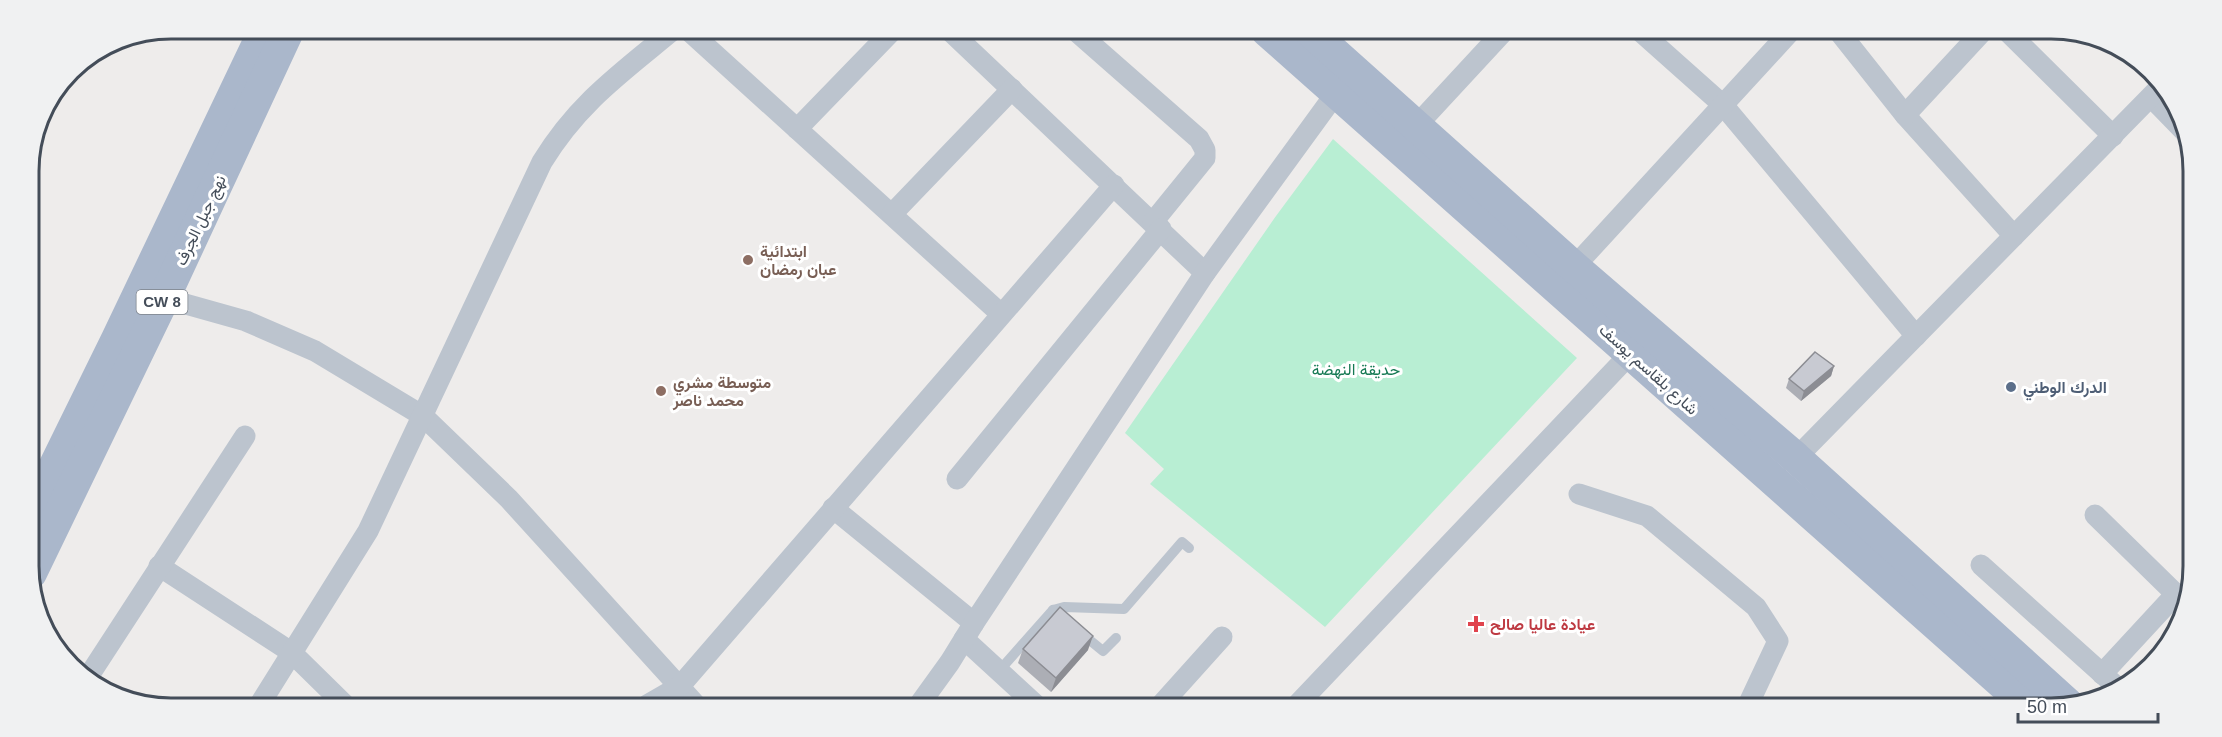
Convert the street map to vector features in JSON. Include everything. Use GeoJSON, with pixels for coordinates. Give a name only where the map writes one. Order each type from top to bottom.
{"type":"FeatureCollection","features":[{"type":"Feature","properties":{"kind":"main road","name":"نهج جبل الجرف"},"geometry":{"type":"LineString","coordinates":[[39,498],[260,39]]}},
{"type":"Feature","properties":{"kind":"main road","name":"نهج جبل الجرف"},"geometry":{"type":"LineString","coordinates":[[39,556],[164,298],[284,39]]}},
{"type":"Feature","properties":{"kind":"main road","name":"شارع بلقاسم يوسف"},"geometry":{"type":"LineString","coordinates":[[1276,39],[2019,698]]}},
{"type":"Feature","properties":{"kind":"main road","name":"شارع بلقاسم يوسف"},"geometry":{"type":"LineString","coordinates":[[1318,39],[1574,267],[1796,458],[2061,698]]}},
{"type":"Feature","properties":{"kind":"street"},"geometry":{"type":"LineString","coordinates":[[264,698],[368,531],[553,143],[592,96],[662,39]]}},
{"type":"Feature","properties":{"kind":"street"},"geometry":{"type":"LineString","coordinates":[[698,39],[1001,314]]}},
{"type":"Feature","properties":{"kind":"street"},"geometry":{"type":"LineString","coordinates":[[797,129],[884,39]]}},
{"type":"Feature","properties":{"kind":"street"},"geometry":{"type":"LineString","coordinates":[[960,39],[1205,273]]}},
{"type":"Feature","properties":{"kind":"street"},"geometry":{"type":"LineString","coordinates":[[957,479],[1157,225],[1205,158],[1205,150],[1199,140],[1085,39]]}},
{"type":"Feature","properties":{"kind":"street"},"geometry":{"type":"LineString","coordinates":[[1416,126],[1497,39]]}},
{"type":"Feature","properties":{"kind":"street"},"geometry":{"type":"LineString","coordinates":[[1649,39],[1723,105],[1916,336]]}},
{"type":"Feature","properties":{"kind":"street"},"geometry":{"type":"LineString","coordinates":[[1574,267],[1784,39]]}},
{"type":"Feature","properties":{"kind":"street"},"geometry":{"type":"LineString","coordinates":[[1845,39],[1905,115],[2014,236]]}},
{"type":"Feature","properties":{"kind":"street"},"geometry":{"type":"LineString","coordinates":[[1905,115],[1975,39]]}},
{"type":"Feature","properties":{"kind":"street"},"geometry":{"type":"LineString","coordinates":[[2015,39],[2113,136]]}},
{"type":"Feature","properties":{"kind":"street"},"geometry":{"type":"LineString","coordinates":[[892,214],[1012,88]]}},
{"type":"Feature","properties":{"kind":"street"},"geometry":{"type":"LineString","coordinates":[[1796,458],[2156,92]]}},
{"type":"Feature","properties":{"kind":"street"},"geometry":{"type":"LineString","coordinates":[[925,698],[1205,273],[1336,93]]}},
{"type":"Feature","properties":{"kind":"street"},"geometry":{"type":"LineString","coordinates":[[659,698],[680,686],[1114,185]]}},
{"type":"Feature","properties":{"kind":"street"},"geometry":{"type":"LineString","coordinates":[[164,298],[246,321],[315,351],[423,416],[509,499],[690,698]]}},
{"type":"Feature","properties":{"kind":"street"},"geometry":{"type":"LineString","coordinates":[[1304,698],[1631,353]]}},
{"type":"Feature","properties":{"kind":"street"},"geometry":{"type":"LineString","coordinates":[[92,671],[245,436]]}},
{"type":"Feature","properties":{"kind":"street"},"geometry":{"type":"LineString","coordinates":[[1579,494],[1647,516],[1756,607],[1778,641],[1751,698]]}},
{"type":"Feature","properties":{"kind":"street"},"geometry":{"type":"LineString","coordinates":[[833,508],[969,631],[999,671],[1028,698]]}},
{"type":"Feature","properties":{"kind":"street"},"geometry":{"type":"LineString","coordinates":[[2095,515],[2179,598]]}},
{"type":"Feature","properties":{"kind":"street"},"geometry":{"type":"LineString","coordinates":[[1981,565],[2110,680],[2177,605]]}},
{"type":"Feature","properties":{"kind":"street"},"geometry":{"type":"LineString","coordinates":[[159,566],[291,652],[338,698]]}},
{"type":"Feature","properties":{"kind":"street"},"geometry":{"type":"LineString","coordinates":[[1167,698],[1222,637]]}},
{"type":"Feature","properties":{"kind":"lane"},"geometry":{"type":"LineString","coordinates":[[999,671],[1062,617],[1064,607],[1124,609],[1182,542],[1189,548]]}},
{"type":"Feature","properties":{"kind":"lane"},"geometry":{"type":"LineString","coordinates":[[1062,617],[1103,651],[1116,638]]}},
{"type":"Feature","properties":{"kind":"green space","name":"حديقة النهضة"},"geometry":{"type":"Polygon","coordinates":[[[1333,139],[1577,358],[1325,627],[1150,484],[1164,469],[1125,433],[1276,216],[1333,139]]]}},
{"type":"Feature","properties":{"kind":"building"},"geometry":{"type":"Polygon","coordinates":[[[1815,352],[1834,366],[1804,391],[1789,379],[1815,352]]]}},
{"type":"Feature","properties":{"kind":"building"},"geometry":{"type":"Polygon","coordinates":[[[1060,607],[1093,636],[1056,678],[1023,649],[1060,607]]]}},
{"type":"Feature","properties":{"kind":"place","name":"ابتدائية عبان رمضان"},"geometry":{"type":"Point","coordinates":[748,260]}},
{"type":"Feature","properties":{"kind":"place","name":"الدرك الوطني"},"geometry":{"type":"Point","coordinates":[2011,387]}},
{"type":"Feature","properties":{"kind":"place","name":"متوسطة مشري محمد ناصر"},"geometry":{"type":"Point","coordinates":[661,391]}},
{"type":"Feature","properties":{"kind":"place","name":"عيادة عاليا صالح"},"geometry":{"type":"Point","coordinates":[1476,624]}}]}
